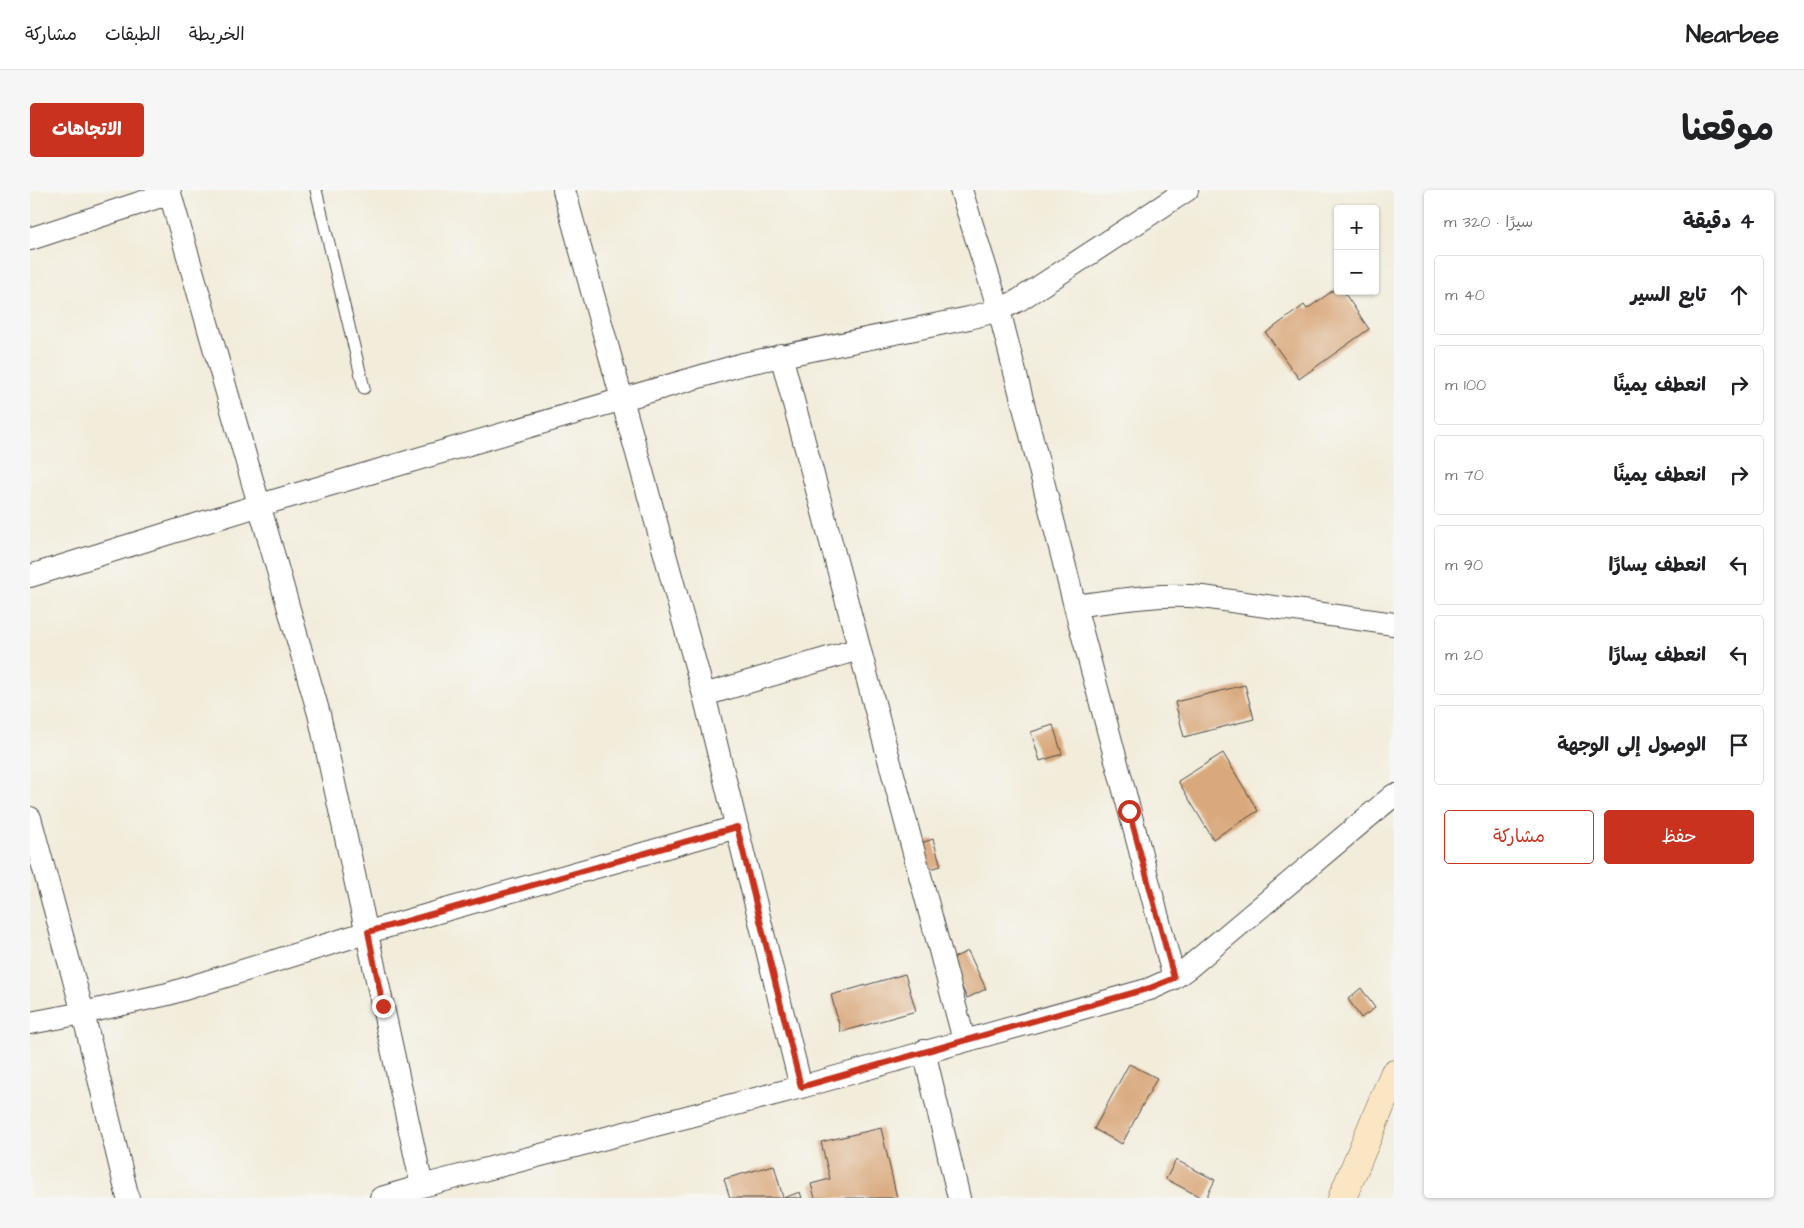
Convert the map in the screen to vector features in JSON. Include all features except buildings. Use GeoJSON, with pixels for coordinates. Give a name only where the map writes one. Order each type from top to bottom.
{"type":"FeatureCollection","features":[{"type":"Feature","properties":{"kind":"street"},"geometry":{"type":"LineString","coordinates":[[564,190],[704,695],[801,1087]]}},
{"type":"Feature","properties":{"kind":"street"},"geometry":{"type":"LineString","coordinates":[[961,190],[998,310],[1174,978]]}},
{"type":"Feature","properties":{"kind":"street"},"geometry":{"type":"LineString","coordinates":[[30,576],[260,504],[743,364],[969,318],[998,310],[1019,300],[1187,190]]}},
{"type":"Feature","properties":{"kind":"street"},"geometry":{"type":"LineString","coordinates":[[30,239],[169,192],[319,714],[422,1186]]}},
{"type":"Feature","properties":{"kind":"street"},"geometry":{"type":"LineString","coordinates":[[781,355],[964,1040]]}},
{"type":"Feature","properties":{"kind":"street"},"geometry":{"type":"LineString","coordinates":[[1075,606],[1150,596],[1176,595],[1203,597],[1394,624]]}},
{"type":"Feature","properties":{"kind":"street"},"geometry":{"type":"LineString","coordinates":[[704,695],[859,649]]}},
{"type":"Feature","properties":{"kind":"street"},"geometry":{"type":"LineString","coordinates":[[387,1197],[422,1186],[801,1087],[1150,988],[1174,978],[1210,951],[1394,795]]}},
{"type":"Feature","properties":{"kind":"street"},"geometry":{"type":"LineString","coordinates":[[30,818],[83,1013],[128,1198]]}},
{"type":"Feature","properties":{"kind":"street"},"geometry":{"type":"LineString","coordinates":[[30,1022],[83,1013],[168,994],[368,932],[737,827]]}},
{"type":"Feature","properties":{"kind":"street"},"geometry":{"type":"LineString","coordinates":[[924,1051],[959,1198]]}},
{"type":"Feature","properties":{"kind":"street"},"geometry":{"type":"LineString","coordinates":[[1347,1196],[1394,1074]]}},
{"type":"Feature","properties":{"kind":"lane"},"geometry":{"type":"LineString","coordinates":[[316,190],[364,388]]}},
{"type":"Feature","properties":{"kind":"route"},"geometry":{"type":"LineString","coordinates":[[383,1006],[368,932],[737,827],[801,1087],[1150,988],[1174,978],[1129,811]]}}]}
